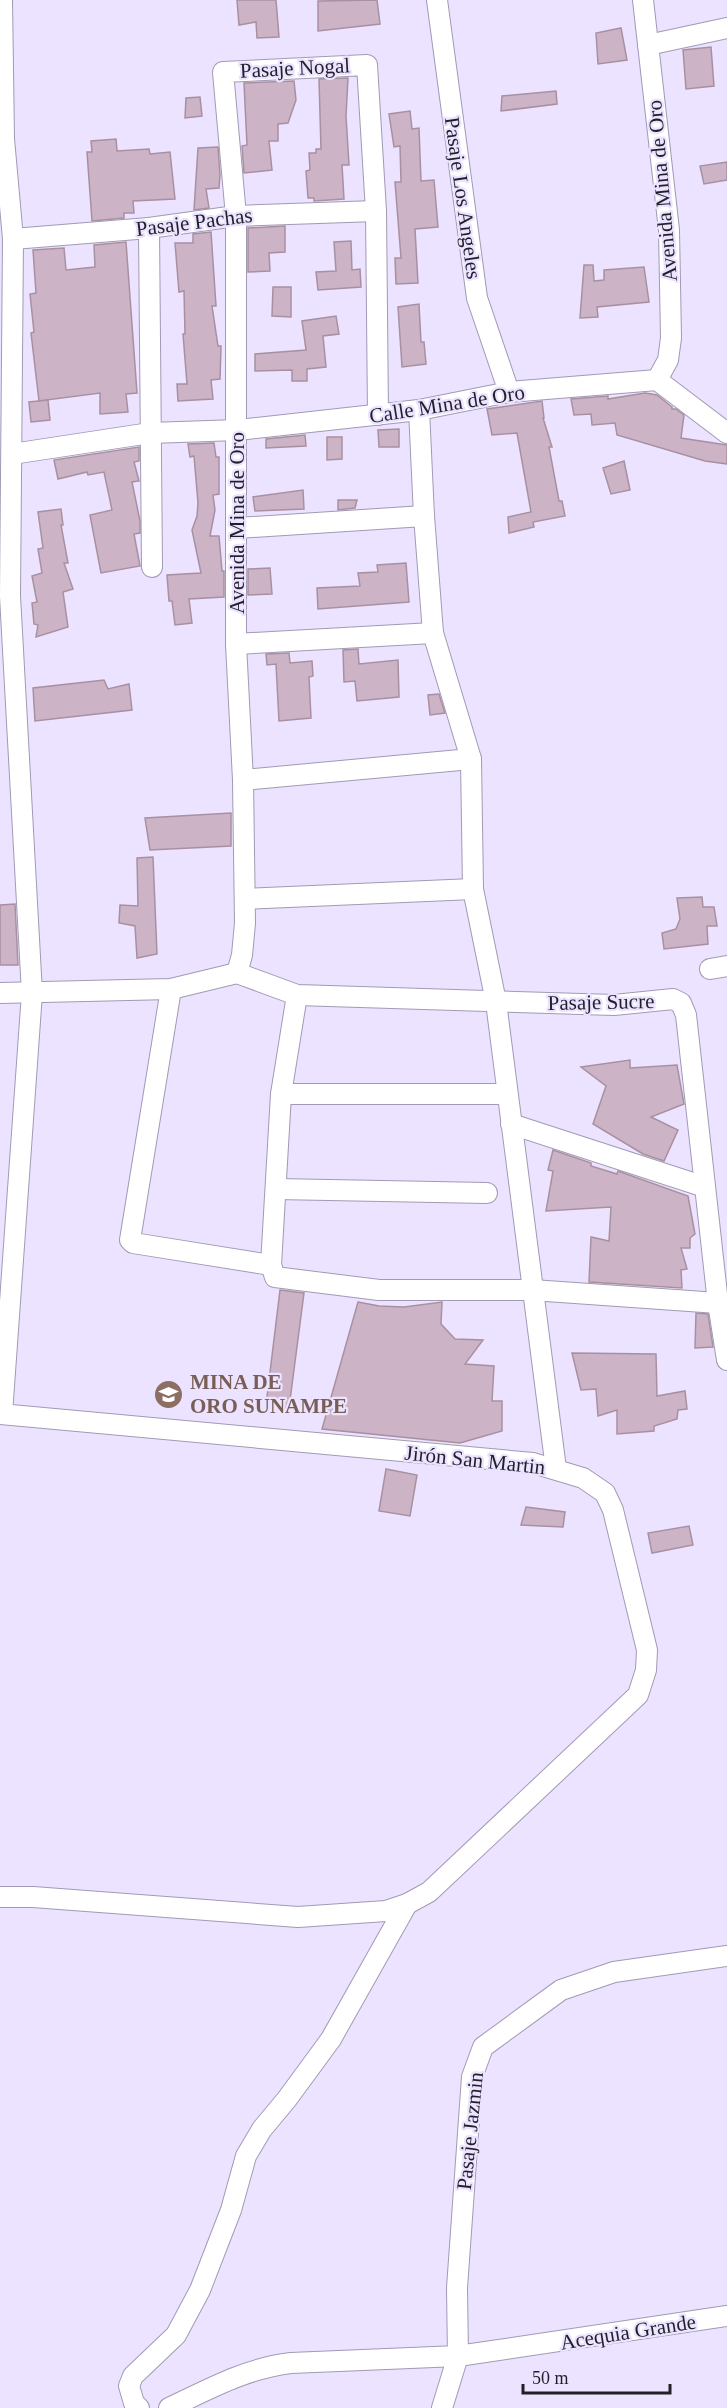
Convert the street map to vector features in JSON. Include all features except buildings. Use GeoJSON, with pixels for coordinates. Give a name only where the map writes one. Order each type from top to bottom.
{"type":"FeatureCollection","features":[{"type":"Feature","properties":{"kind":"street"},"geometry":{"type":"LineString","coordinates":[[1,1414],[32,993],[10,596],[13,239],[4,140],[1,64],[2,0]]}},
{"type":"Feature","properties":{"kind":"street","name":"Pasaje Los Angeles"},"geometry":{"type":"LineString","coordinates":[[437,0],[477,298],[509,393]]}},
{"type":"Feature","properties":{"kind":"street","name":"Avenida Mina de Oro"},"geometry":{"type":"LineString","coordinates":[[643,0],[669,230],[671,338],[668,360],[657,380]]}},
{"type":"Feature","properties":{"kind":"street"},"geometry":{"type":"LineString","coordinates":[[648,45],[727,28]]}},
{"type":"Feature","properties":{"kind":"street","name":"Pasaje Nogal"},"geometry":{"type":"LineString","coordinates":[[223,72],[367,65],[376,211]]}},
{"type":"Feature","properties":{"kind":"street","name":"Avenida Mina de Oro"},"geometry":{"type":"LineString","coordinates":[[223,72],[236,216],[238,430],[236,644],[243,780],[244,899],[242,955],[237,973]]}},
{"type":"Feature","properties":{"kind":"street"},"geometry":{"type":"LineString","coordinates":[[376,211],[378,415]]}},
{"type":"Feature","properties":{"kind":"street","name":"Pasaje Pachas"},"geometry":{"type":"LineString","coordinates":[[13,239],[148,228],[236,216],[376,211]]}},
{"type":"Feature","properties":{"kind":"street"},"geometry":{"type":"LineString","coordinates":[[148,228],[152,567]]}},
{"type":"Feature","properties":{"kind":"street"},"geometry":{"type":"LineString","coordinates":[[657,380],[727,433]]}},
{"type":"Feature","properties":{"kind":"street","name":"Calle Mina de Oro"},"geometry":{"type":"LineString","coordinates":[[12,454],[150,433],[238,430],[419,410],[509,393],[657,380]]}},
{"type":"Feature","properties":{"kind":"street"},"geometry":{"type":"LineString","coordinates":[[419,410],[433,633],[471,759],[473,889],[496,1002],[556,1469]]}},
{"type":"Feature","properties":{"kind":"street"},"geometry":{"type":"LineString","coordinates":[[238,528],[424,516]]}},
{"type":"Feature","properties":{"kind":"street"},"geometry":{"type":"LineString","coordinates":[[236,644],[433,633]]}},
{"type":"Feature","properties":{"kind":"street"},"geometry":{"type":"LineString","coordinates":[[243,780],[471,759]]}},
{"type":"Feature","properties":{"kind":"street"},"geometry":{"type":"LineString","coordinates":[[244,899],[473,889]]}},
{"type":"Feature","properties":{"kind":"street"},"geometry":{"type":"LineString","coordinates":[[0,993],[171,989],[237,973]]}},
{"type":"Feature","properties":{"kind":"street","name":"Pasaje Sucre"},"geometry":{"type":"LineString","coordinates":[[237,973],[297,995],[614,1005],[673,999],[681,1003],[686,1015],[718,1303],[727,1360]]}},
{"type":"Feature","properties":{"kind":"street"},"geometry":{"type":"LineString","coordinates":[[171,989],[130,1240],[133,1243],[271,1265]]}},
{"type":"Feature","properties":{"kind":"street"},"geometry":{"type":"LineString","coordinates":[[297,995],[281,1094],[271,1265],[275,1277],[379,1290],[532,1290],[718,1303]]}},
{"type":"Feature","properties":{"kind":"street"},"geometry":{"type":"LineString","coordinates":[[281,1094],[507,1094]]}},
{"type":"Feature","properties":{"kind":"street"},"geometry":{"type":"LineString","coordinates":[[511,1124],[705,1187]]}},
{"type":"Feature","properties":{"kind":"street"},"geometry":{"type":"LineString","coordinates":[[276,1189],[487,1193]]}},
{"type":"Feature","properties":{"kind":"street","name":"Jirón San Martin"},"geometry":{"type":"LineString","coordinates":[[1,1414],[533,1463],[583,1478],[605,1493],[613,1510],[647,1650],[646,1670],[638,1695],[429,1892],[407,1904]]}},
{"type":"Feature","properties":{"kind":"street"},"geometry":{"type":"LineString","coordinates":[[0,1897],[33,1897],[298,1917],[386,1911],[407,1904]]}},
{"type":"Feature","properties":{"kind":"street"},"geometry":{"type":"LineString","coordinates":[[139,2408],[134,2403],[129,2386],[133,2376],[176,2335],[200,2290],[231,2210],[246,2156],[262,2128],[287,2099],[331,2039],[407,1904]]}},
{"type":"Feature","properties":{"kind":"street","name":"Pasaje Jazmin"},"geometry":{"type":"LineString","coordinates":[[442,2408],[458,2356],[457,2288],[472,2077],[483,2047],[561,1990],[614,1972],[727,1956]]}},
{"type":"Feature","properties":{"kind":"street","name":"Acequia Grande"},"geometry":{"type":"LineString","coordinates":[[169,2408],[244,2373],[291,2362],[458,2356],[727,2316]]}},
{"type":"Feature","properties":{"kind":"place","name":"MINA DE ORO SUNAMPE"},"geometry":{"type":"Point","coordinates":[169,1394]}}]}
